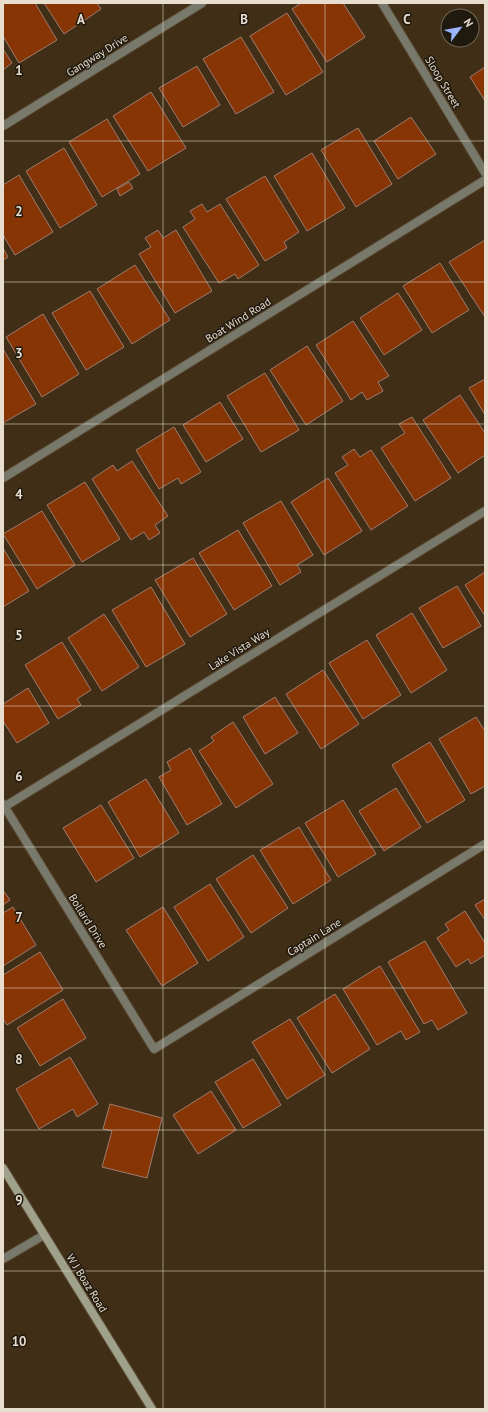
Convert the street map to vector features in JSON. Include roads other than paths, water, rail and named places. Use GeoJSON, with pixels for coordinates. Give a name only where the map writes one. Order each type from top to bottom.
{"type":"FeatureCollection","features":[{"type":"Feature","properties":{"kind":"street","name":"Gangway Drive"},"geometry":{"type":"LineString","coordinates":[[3,126],[202,3]]}},
{"type":"Feature","properties":{"kind":"street","name":"Sloop Street"},"geometry":{"type":"LineString","coordinates":[[382,3],[485,173]]}},
{"type":"Feature","properties":{"kind":"street","name":"Boat Wind Road"},"geometry":{"type":"LineString","coordinates":[[3,478],[485,180]]}},
{"type":"Feature","properties":{"kind":"street","name":"Lake Vista Way"},"geometry":{"type":"LineString","coordinates":[[4,806],[485,511]]}},
{"type":"Feature","properties":{"kind":"street","name":"Bollard Drive"},"geometry":{"type":"LineString","coordinates":[[4,806],[154,1049]]}},
{"type":"Feature","properties":{"kind":"street","name":"Captain Lane"},"geometry":{"type":"LineString","coordinates":[[154,1049],[485,844]]}},
{"type":"Feature","properties":{"kind":"street","name":"W J Boaz Road"},"geometry":{"type":"LineString","coordinates":[[3,1168],[152,1409]]}},
{"type":"Feature","properties":{"kind":"street"},"geometry":{"type":"LineString","coordinates":[[3,1260],[44,1235]]}}]}
